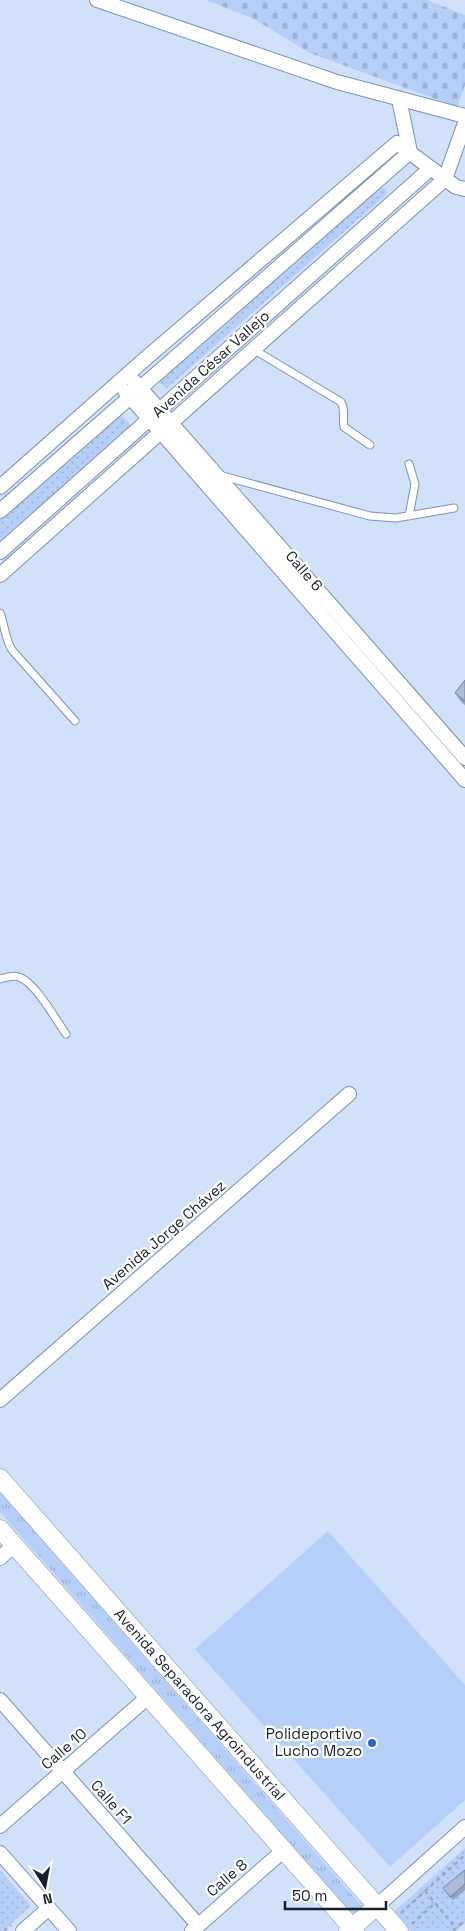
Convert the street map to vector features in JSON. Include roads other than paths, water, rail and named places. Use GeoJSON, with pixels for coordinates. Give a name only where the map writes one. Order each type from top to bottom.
{"type":"FeatureCollection","features":[{"type":"Feature","properties":{"kind":"street"},"geometry":{"type":"LineString","coordinates":[[97,0],[337,82],[465,116]]}},
{"type":"Feature","properties":{"kind":"street"},"geometry":{"type":"LineString","coordinates":[[399,98],[410,152]]}},
{"type":"Feature","properties":{"kind":"street"},"geometry":{"type":"LineString","coordinates":[[445,179],[465,123]]}},
{"type":"Feature","properties":{"kind":"street"},"geometry":{"type":"LineString","coordinates":[[0,487],[397,143],[445,179],[465,189]]}},
{"type":"Feature","properties":{"kind":"street","name":"Avenida César Vallejo"},"geometry":{"type":"LineString","coordinates":[[0,511],[410,152]]}},
{"type":"Feature","properties":{"kind":"street","name":"Avenida César Vallejo"},"geometry":{"type":"LineString","coordinates":[[0,552],[431,168]]}},
{"type":"Feature","properties":{"kind":"street","name":"Avenida César Vallejo"},"geometry":{"type":"LineString","coordinates":[[0,574],[445,179]]}},
{"type":"Feature","properties":{"kind":"street","name":"Calle 6"},"geometry":{"type":"LineString","coordinates":[[123,379],[293,573],[372,674],[465,780]]}},
{"type":"Feature","properties":{"kind":"street","name":"Calle 6"},"geometry":{"type":"LineString","coordinates":[[192,458],[216,474],[225,495]]}},
{"type":"Feature","properties":{"kind":"street","name":"Calle 6"},"geometry":{"type":"LineString","coordinates":[[293,573],[383,664],[465,758]]}},
{"type":"Feature","properties":{"kind":"street"},"geometry":{"type":"LineString","coordinates":[[372,674],[383,664]]}},
{"type":"Feature","properties":{"kind":"street","name":"Avenida Jorge Chávez"},"geometry":{"type":"LineString","coordinates":[[0,1400],[349,1094]]}},
{"type":"Feature","properties":{"kind":"street","name":"Avenida Separadora Agroindustrial"},"geometry":{"type":"LineString","coordinates":[[0,1478],[377,1906],[405,1928]]}},
{"type":"Feature","properties":{"kind":"street"},"geometry":{"type":"LineString","coordinates":[[0,1529],[284,1850],[352,1930],[465,1827]]}},
{"type":"Feature","properties":{"kind":"street"},"geometry":{"type":"LineString","coordinates":[[0,1558],[14,1545]]}},
{"type":"Feature","properties":{"kind":"street","name":"Calle 10"},"geometry":{"type":"LineString","coordinates":[[0,1826],[148,1697]]}},
{"type":"Feature","properties":{"kind":"street","name":"Calle F1"},"geometry":{"type":"LineString","coordinates":[[0,1700],[194,1928]]}},
{"type":"Feature","properties":{"kind":"street","name":"Calle 8"},"geometry":{"type":"LineString","coordinates":[[194,1928],[284,1850]]}},
{"type":"Feature","properties":{"kind":"street"},"geometry":{"type":"LineString","coordinates":[[0,1853],[69,1931]]}},
{"type":"Feature","properties":{"kind":"street"},"geometry":{"type":"LineString","coordinates":[[23,1931],[49,1908]]}},
{"type":"Feature","properties":{"kind":"lane"},"geometry":{"type":"LineString","coordinates":[[253,349],[342,402],[344,407],[342,422],[344,427],[370,445]]}},
{"type":"Feature","properties":{"kind":"lane"},"geometry":{"type":"LineString","coordinates":[[408,464],[415,484],[409,516]]}},
{"type":"Feature","properties":{"kind":"lane"},"geometry":{"type":"LineString","coordinates":[[216,474],[370,516],[396,518],[454,508]]}},
{"type":"Feature","properties":{"kind":"lane"},"geometry":{"type":"LineString","coordinates":[[0,613],[5,626],[6,640],[12,650],[75,720]]}},
{"type":"Feature","properties":{"kind":"lane"},"geometry":{"type":"LineString","coordinates":[[0,979],[12,976],[20,977],[30,983],[66,1034]]}},
{"type":"Feature","properties":{"kind":"place","name":"Polideportivo Lucho Mozo"},"geometry":{"type":"Point","coordinates":[372,1743]}}]}
